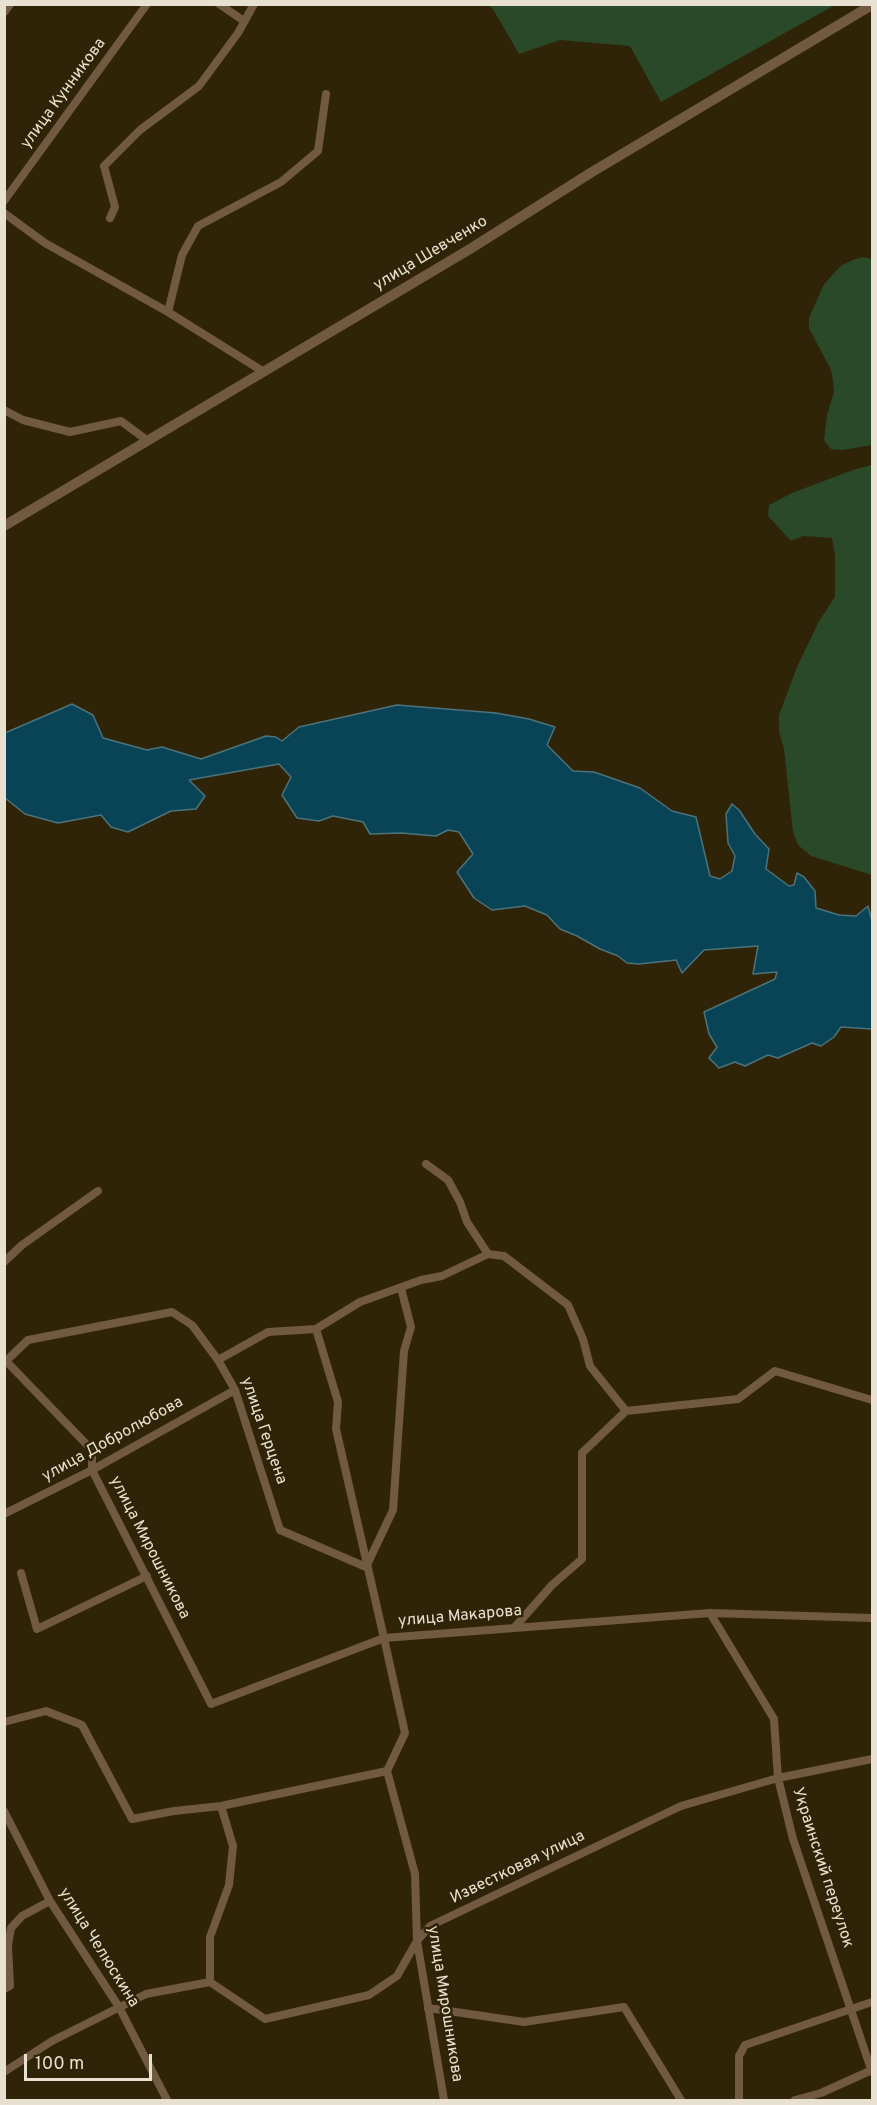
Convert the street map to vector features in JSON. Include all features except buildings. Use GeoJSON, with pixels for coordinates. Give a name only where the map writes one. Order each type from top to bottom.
{"type":"FeatureCollection","features":[{"type":"Feature","properties":{"kind":"street"},"geometry":{"type":"LineString","coordinates":[[4,11],[9,4]]}},
{"type":"Feature","properties":{"kind":"street","name":"улица Кунникова"},"geometry":{"type":"LineString","coordinates":[[4,201],[147,4]]}},
{"type":"Feature","properties":{"kind":"street"},"geometry":{"type":"LineString","coordinates":[[219,4],[244,21]]}},
{"type":"Feature","properties":{"kind":"street"},"geometry":{"type":"LineString","coordinates":[[110,218],[115,207],[104,166],[140,130],[199,86],[238,33],[254,4]]}},
{"type":"Feature","properties":{"kind":"street","name":"улица Шевченко"},"geometry":{"type":"LineString","coordinates":[[4,526],[873,5]]}},
{"type":"Feature","properties":{"kind":"street"},"geometry":{"type":"LineString","coordinates":[[168,312],[182,255],[198,226],[281,182],[318,152],[326,94]]}},
{"type":"Feature","properties":{"kind":"street"},"geometry":{"type":"LineString","coordinates":[[4,213],[45,243],[168,312],[264,372]]}},
{"type":"Feature","properties":{"kind":"street"},"geometry":{"type":"LineString","coordinates":[[4,410],[22,420],[70,432],[121,421],[148,441]]}},
{"type":"Feature","properties":{"kind":"street"},"geometry":{"type":"LineString","coordinates":[[426,1164],[447,1180],[460,1202],[467,1222],[488,1254]]}},
{"type":"Feature","properties":{"kind":"street"},"geometry":{"type":"LineString","coordinates":[[4,1262],[22,1245],[98,1191]]}},
{"type":"Feature","properties":{"kind":"street"},"geometry":{"type":"LineString","coordinates":[[218,1360],[268,1332],[316,1329],[360,1302],[442,1276],[488,1254],[504,1256],[568,1305],[583,1339],[590,1366],[626,1411]]}},
{"type":"Feature","properties":{"kind":"street"},"geometry":{"type":"LineString","coordinates":[[366,1567],[393,1510],[404,1351],[411,1327],[401,1288]]}},
{"type":"Feature","properties":{"kind":"street","name":"улица Герцена"},"geometry":{"type":"LineString","coordinates":[[5,1358],[28,1340],[172,1312],[192,1325],[218,1360],[235,1390],[280,1530],[366,1567]]}},
{"type":"Feature","properties":{"kind":"street"},"geometry":{"type":"LineString","coordinates":[[316,1329],[338,1402],[336,1429],[384,1638]]}},
{"type":"Feature","properties":{"kind":"street","name":"улица Мирошникова"},"geometry":{"type":"LineString","coordinates":[[5,1358],[92,1450],[92,1470],[211,1704],[384,1638]]}},
{"type":"Feature","properties":{"kind":"street"},"geometry":{"type":"LineString","coordinates":[[515,1628],[552,1585],[582,1559],[582,1453],[626,1411],[738,1399],[775,1371],[873,1400]]}},
{"type":"Feature","properties":{"kind":"street","name":"улица Добролюбова"},"geometry":{"type":"LineString","coordinates":[[4,1515],[92,1470],[235,1390]]}},
{"type":"Feature","properties":{"kind":"street"},"geometry":{"type":"LineString","coordinates":[[21,1574],[37,1629],[147,1576]]}},
{"type":"Feature","properties":{"kind":"street","name":"улица Макарова"},"geometry":{"type":"LineString","coordinates":[[387,1771],[405,1733],[384,1638],[710,1614],[873,1618]]}},
{"type":"Feature","properties":{"kind":"street","name":"Украинский переулок"},"geometry":{"type":"LineString","coordinates":[[710,1614],[774,1719],[778,1778],[793,1839],[872,2071]]}},
{"type":"Feature","properties":{"kind":"street"},"geometry":{"type":"LineString","coordinates":[[4,1722],[46,1711],[82,1725],[132,1819],[174,1810],[221,1806],[387,1771]]}},
{"type":"Feature","properties":{"kind":"street","name":"Известковая улица"},"geometry":{"type":"LineString","coordinates":[[210,1982],[265,2019],[369,1995],[397,1976],[417,1941],[430,1926],[681,1806],[778,1778],[873,1759]]}},
{"type":"Feature","properties":{"kind":"street","name":"улица Мирошникова"},"geometry":{"type":"LineString","coordinates":[[387,1771],[415,1874],[417,1941],[444,2100]]}},
{"type":"Feature","properties":{"kind":"street"},"geometry":{"type":"LineString","coordinates":[[4,2072],[52,2041],[146,1994],[210,1982],[210,1937],[229,1885],[233,1846],[221,1806]]}},
{"type":"Feature","properties":{"kind":"street","name":"улица Челюскина"},"geometry":{"type":"LineString","coordinates":[[4,1811],[50,1901],[119,2007],[167,2100]]}},
{"type":"Feature","properties":{"kind":"street"},"geometry":{"type":"LineString","coordinates":[[4,1989],[10,1986],[8,1945],[11,1928],[22,1916],[50,1901]]}},
{"type":"Feature","properties":{"kind":"street"},"geometry":{"type":"LineString","coordinates":[[740,2100],[739,2056],[746,2045],[873,2002]]}},
{"type":"Feature","properties":{"kind":"street"},"geometry":{"type":"LineString","coordinates":[[428,2008],[524,2022],[624,2007],[681,2100]]}},
{"type":"Feature","properties":{"kind":"street"},"geometry":{"type":"LineString","coordinates":[[795,2100],[821,2093],[872,2071]]}},
{"type":"Feature","properties":{"kind":"green space"},"geometry":{"type":"Polygon","coordinates":[[[488,5],[835,5],[661,102],[630,46],[560,40],[519,54],[493,9],[488,5]]]}},
{"type":"Feature","properties":{"kind":"green space"},"geometry":{"type":"Polygon","coordinates":[[[863,257],[872,259],[872,445],[843,450],[831,449],[824,440],[827,415],[834,392],[833,381],[831,370],[809,328],[809,318],[823,286],[832,275],[842,265],[863,257]]]}},
{"type":"Feature","properties":{"kind":"green space"},"geometry":{"type":"Polygon","coordinates":[[[872,465],[872,875],[811,856],[798,845],[793,832],[784,749],[779,731],[779,715],[797,667],[819,621],[835,597],[835,555],[832,538],[803,536],[791,541],[768,516],[769,505],[792,493],[872,465]]]}},
{"type":"Feature","properties":{"kind":"water"},"geometry":{"type":"Polygon","coordinates":[[[72,704],[93,715],[103,738],[147,750],[162,747],[201,759],[266,736],[276,737],[282,741],[299,727],[397,705],[496,713],[555,727],[547,745],[573,771],[594,772],[640,788],[672,811],[696,817],[710,876],[720,879],[732,871],[735,856],[728,843],[726,814],[732,804],[769,849],[766,869],[789,886],[794,885],[797,873],[804,877],[815,891],[816,908],[839,915],[856,916],[868,906],[872,921],[872,1029],[841,1027],[834,1037],[821,1046],[812,1043],[778,1058],[768,1055],[745,1066],[735,1062],[719,1068],[709,1058],[717,1047],[709,1034],[704,1012],[775,979],[777,972],[753,974],[758,946],[704,950],[682,973],[676,960],[627,963],[618,956],[560,929],[547,915],[525,906],[492,910],[474,898],[457,872],[473,854],[459,832],[448,830],[436,836],[401,833],[370,834],[363,822],[333,816],[319,821],[297,818],[282,795],[291,777],[279,764],[189,780],[205,796],[196,809],[171,811],[128,832],[111,827],[101,815],[58,823],[25,814],[5,798],[5,733],[72,704]]]}}]}
